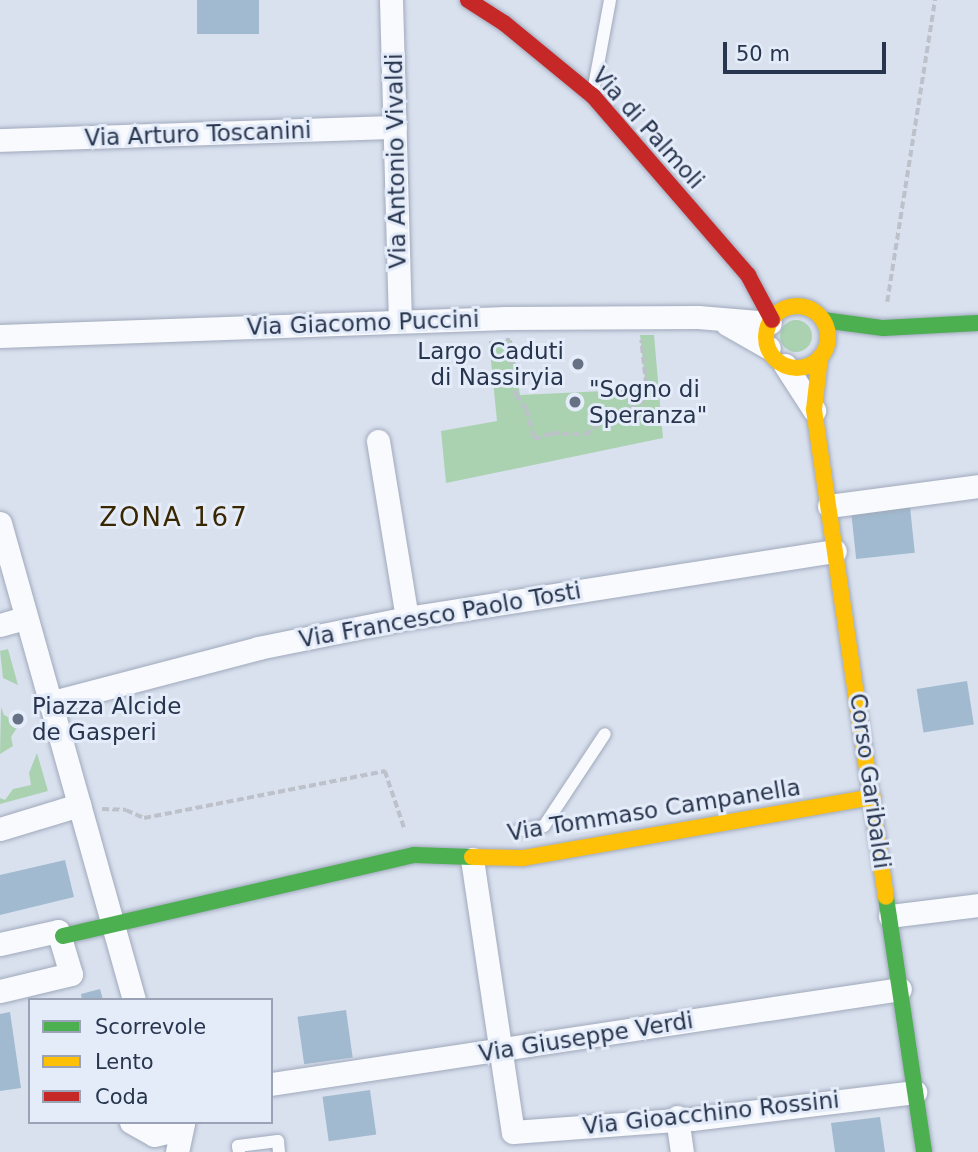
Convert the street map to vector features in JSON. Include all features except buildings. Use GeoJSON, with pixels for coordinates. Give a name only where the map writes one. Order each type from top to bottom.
{"type":"FeatureCollection","features":[{"type":"Feature","properties":{"kind":"street","name":"Via Antonio Vivaldi"},"geometry":{"type":"LineString","coordinates":[[391,0],[400,321]]}},
{"type":"Feature","properties":{"kind":"street","name":"Via di Palmoli"},"geometry":{"type":"LineString","coordinates":[[468,0],[504,23],[593,96],[748,275],[793,306]]}},
{"type":"Feature","properties":{"kind":"street","name":"Via Arturo Toscanini"},"geometry":{"type":"LineString","coordinates":[[0,141],[395,127]]}},
{"type":"Feature","properties":{"kind":"street","name":"Via di Palmoli"},"geometry":{"type":"LineString","coordinates":[[748,275],[771,322]]}},
{"type":"Feature","properties":{"kind":"street"},"geometry":{"type":"LineString","coordinates":[[883,328],[823,351],[804,367],[785,365],[769,348],[771,322],[793,306],[810,309],[823,320],[883,328],[978,323]]}},
{"type":"Feature","properties":{"kind":"street","name":"Via Giacomo Puccini"},"geometry":{"type":"LineString","coordinates":[[0,337],[507,318],[698,317],[725,322],[771,322]]}},
{"type":"Feature","properties":{"kind":"street"},"geometry":{"type":"LineString","coordinates":[[823,320],[823,351]]}},
{"type":"Feature","properties":{"kind":"street","name":"Via Giacomo Puccini"},"geometry":{"type":"LineString","coordinates":[[725,322],[769,348]]}},
{"type":"Feature","properties":{"kind":"street","name":"Corso Garibaldi"},"geometry":{"type":"LineString","coordinates":[[823,351],[814,411],[873,797],[923,1152]]}},
{"type":"Feature","properties":{"kind":"street","name":"Corso Garibaldi"},"geometry":{"type":"LineString","coordinates":[[785,365],[814,411]]}},
{"type":"Feature","properties":{"kind":"street"},"geometry":{"type":"LineString","coordinates":[[378,442],[407,618]]}},
{"type":"Feature","properties":{"kind":"street"},"geometry":{"type":"LineString","coordinates":[[829,506],[978,486]]}},
{"type":"Feature","properties":{"kind":"street"},"geometry":{"type":"LineString","coordinates":[[0,523],[49,703],[85,807],[133,998]]}},
{"type":"Feature","properties":{"kind":"street","name":"Via Francesco Paolo Tosti"},"geometry":{"type":"LineString","coordinates":[[49,703],[258,648],[407,618],[835,551]]}},
{"type":"Feature","properties":{"kind":"street"},"geometry":{"type":"LineString","coordinates":[[0,625],[25,618]]}},
{"type":"Feature","properties":{"kind":"street","name":"Via Tommaso Campanella"},"geometry":{"type":"LineString","coordinates":[[63,936],[114,928],[414,855],[472,859],[523,858],[873,797]]}},
{"type":"Feature","properties":{"kind":"street"},"geometry":{"type":"LineString","coordinates":[[0,829],[85,807]]}},
{"type":"Feature","properties":{"kind":"street"},"geometry":{"type":"LineString","coordinates":[[472,859],[499,1051]]}},
{"type":"Feature","properties":{"kind":"street"},"geometry":{"type":"LineString","coordinates":[[890,916],[978,905]]}},
{"type":"Feature","properties":{"kind":"street"},"geometry":{"type":"LineString","coordinates":[[0,944],[58,931],[63,936],[71,974],[1,990]]}},
{"type":"Feature","properties":{"kind":"street"},"geometry":{"type":"LineString","coordinates":[[47,998],[57,979]]}},
{"type":"Feature","properties":{"kind":"street","name":"Via Giuseppe Verdi"},"geometry":{"type":"LineString","coordinates":[[273,1084],[900,989]]}},
{"type":"Feature","properties":{"kind":"street"},"geometry":{"type":"LineString","coordinates":[[1,990],[28,1000]]}},
{"type":"Feature","properties":{"kind":"street","name":"Via Gioacchino Rossini"},"geometry":{"type":"LineString","coordinates":[[499,1051],[509,1128],[517,1133],[677,1116],[692,1119],[915,1092]]}},
{"type":"Feature","properties":{"kind":"street"},"geometry":{"type":"LineString","coordinates":[[677,1116],[682,1152]]}},
{"type":"Feature","properties":{"kind":"street"},"geometry":{"type":"LineString","coordinates":[[147,1136],[164,1134],[181,1124]]}},
{"type":"Feature","properties":{"kind":"street"},"geometry":{"type":"LineString","coordinates":[[177,1152],[183,1124]]}},
{"type":"Feature","properties":{"kind":"lane"},"geometry":{"type":"LineString","coordinates":[[593,96],[610,0]]}},
{"type":"Feature","properties":{"kind":"lane"},"geometry":{"type":"LineString","coordinates":[[519,830],[544,826],[605,734]]}},
{"type":"Feature","properties":{"kind":"lane"},"geometry":{"type":"LineString","coordinates":[[239,1152],[238,1146],[278,1141],[279,1152]]}},
{"type":"Feature","properties":{"kind":"path"},"geometry":{"type":"LineString","coordinates":[[883,328],[935,0]]}},
{"type":"Feature","properties":{"kind":"path"},"geometry":{"type":"LineString","coordinates":[[507,318],[516,395],[527,410],[534,439],[552,433],[585,435],[601,422],[640,404],[646,395],[638,317]]}},
{"type":"Feature","properties":{"kind":"path"},"geometry":{"type":"LineString","coordinates":[[85,807],[126,810],[144,818],[386,771],[414,855]]}},
{"type":"Feature","properties":{"kind":"green space"},"geometry":{"type":"Polygon","coordinates":[[[796,320],[807,325],[812,336],[807,347],[796,352],[785,347],[780,336],[785,325],[796,320]]]}},
{"type":"Feature","properties":{"kind":"green space"},"geometry":{"type":"Polygon","coordinates":[[[640,335],[654,335],[663,438],[446,483],[441,431],[497,421],[489,341],[512,340],[520,395],[646,389],[640,335]]]}},
{"type":"Feature","properties":{"kind":"green space"},"geometry":{"type":"Polygon","coordinates":[[[8,649],[18,685],[3,678],[0,651],[8,649]]]}},
{"type":"Feature","properties":{"kind":"green space"},"geometry":{"type":"Polygon","coordinates":[[[1,707],[4,715],[20,723],[11,737],[13,746],[0,754],[1,707]]]}},
{"type":"Feature","properties":{"kind":"green space"},"geometry":{"type":"Polygon","coordinates":[[[37,753],[48,791],[0,804],[0,798],[5,800],[13,789],[31,785],[29,773],[37,753]]]}},
{"type":"Feature","properties":{"kind":"traffic: fast"},"geometry":{"type":"LineString","coordinates":[[823,320],[883,328],[978,323]]}},
{"type":"Feature","properties":{"kind":"traffic: fast"},"geometry":{"type":"LineString","coordinates":[[63,936],[414,855],[472,857]]}},
{"type":"Feature","properties":{"kind":"traffic: fast"},"geometry":{"type":"LineString","coordinates":[[886,897],[924,1152]]}},
{"type":"Feature","properties":{"kind":"traffic: slow"},"geometry":{"type":"LineString","coordinates":[[797,306],[819,315],[828,337],[819,359],[797,368],[775,359],[766,337],[775,315],[797,306]]}},
{"type":"Feature","properties":{"kind":"traffic: slow"},"geometry":{"type":"LineString","coordinates":[[820,357],[814,410],[886,897]]}},
{"type":"Feature","properties":{"kind":"traffic: slow"},"geometry":{"type":"LineString","coordinates":[[472,857],[523,858],[873,797]]}},
{"type":"Feature","properties":{"kind":"traffic: jam"},"geometry":{"type":"LineString","coordinates":[[468,0],[504,23],[593,96],[748,275],[772,320]]}},
{"type":"Feature","properties":{"kind":"place","name":"Largo Caduti di Nassiryia"},"geometry":{"type":"Point","coordinates":[578,364]}},
{"type":"Feature","properties":{"kind":"place","name":"\"Sogno di Speranza\""},"geometry":{"type":"Point","coordinates":[575,402]}},
{"type":"Feature","properties":{"kind":"place","name":"Piazza Alcide de Gasperi"},"geometry":{"type":"Point","coordinates":[18,719]}},
{"type":"Feature","properties":{"kind":"district","name":"ZONA 167"},"geometry":{"type":"Point","coordinates":[174,518]}}]}
